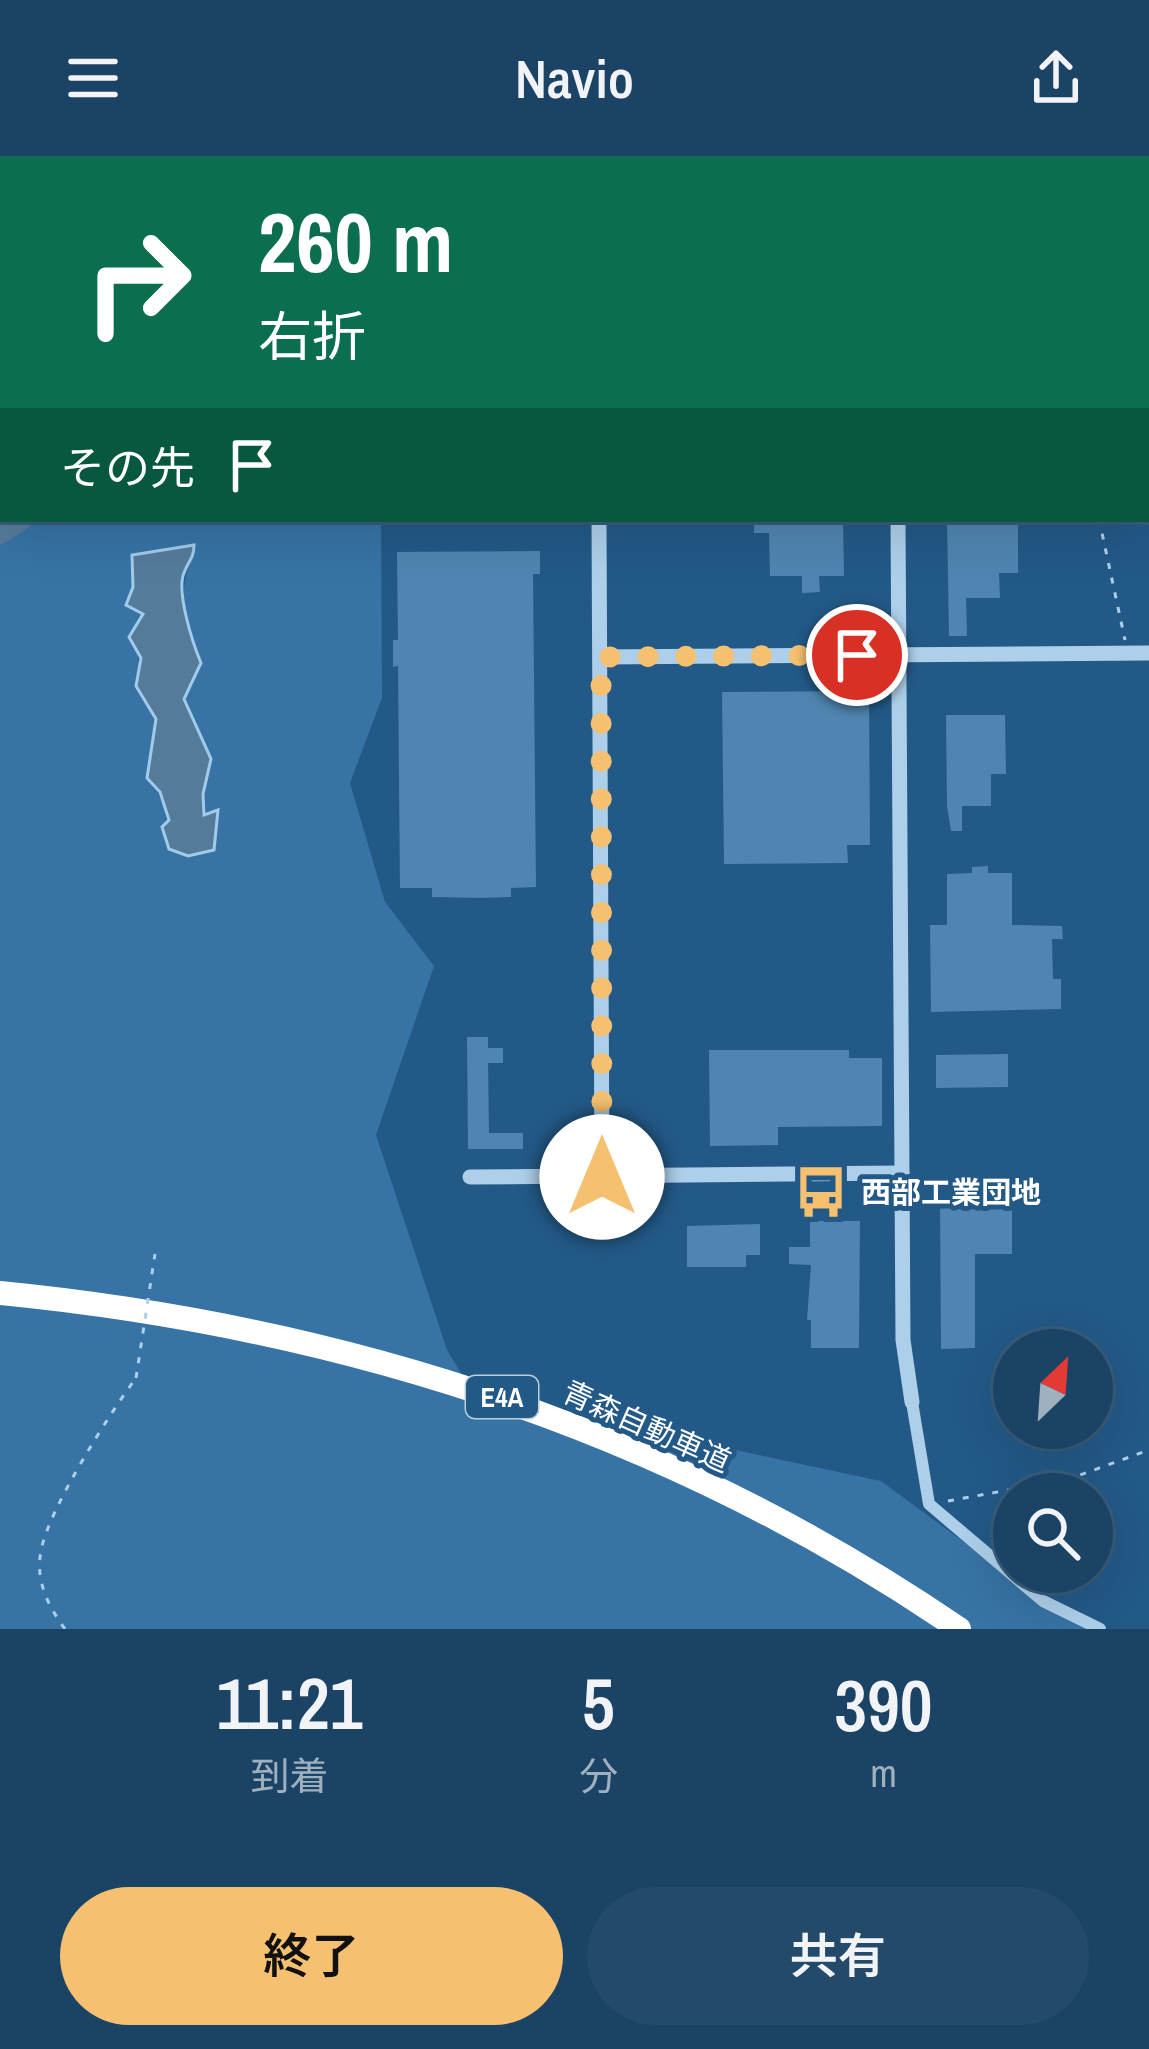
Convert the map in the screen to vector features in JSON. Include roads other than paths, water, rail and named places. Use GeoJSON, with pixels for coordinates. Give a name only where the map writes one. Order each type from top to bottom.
{"type":"FeatureCollection","features":[{"type":"Feature","properties":{"kind":"highway","name":"青森自動車道"},"geometry":{"type":"LineString","coordinates":[[0,1293],[212,1322],[486,1390],[686,1472],[815,1539],[959,1629]]}},
{"type":"Feature","properties":{"kind":"street"},"geometry":{"type":"LineString","coordinates":[[598,522],[602,1177]]}},
{"type":"Feature","properties":{"kind":"street"},"geometry":{"type":"LineString","coordinates":[[898,522],[903,1340],[929,1504],[1043,1601],[1100,1629]]}},
{"type":"Feature","properties":{"kind":"street"},"geometry":{"type":"LineString","coordinates":[[601,657],[1149,653]]}},
{"type":"Feature","properties":{"kind":"street"},"geometry":{"type":"LineString","coordinates":[[470,1177],[902,1172]]}},
{"type":"Feature","properties":{"kind":"waterway"},"geometry":{"type":"LineString","coordinates":[[0,532],[15,522]]}},
{"type":"Feature","properties":{"kind":"place","name":"西部工業団地"},"geometry":{"type":"Point","coordinates":[821,1192]}}]}
